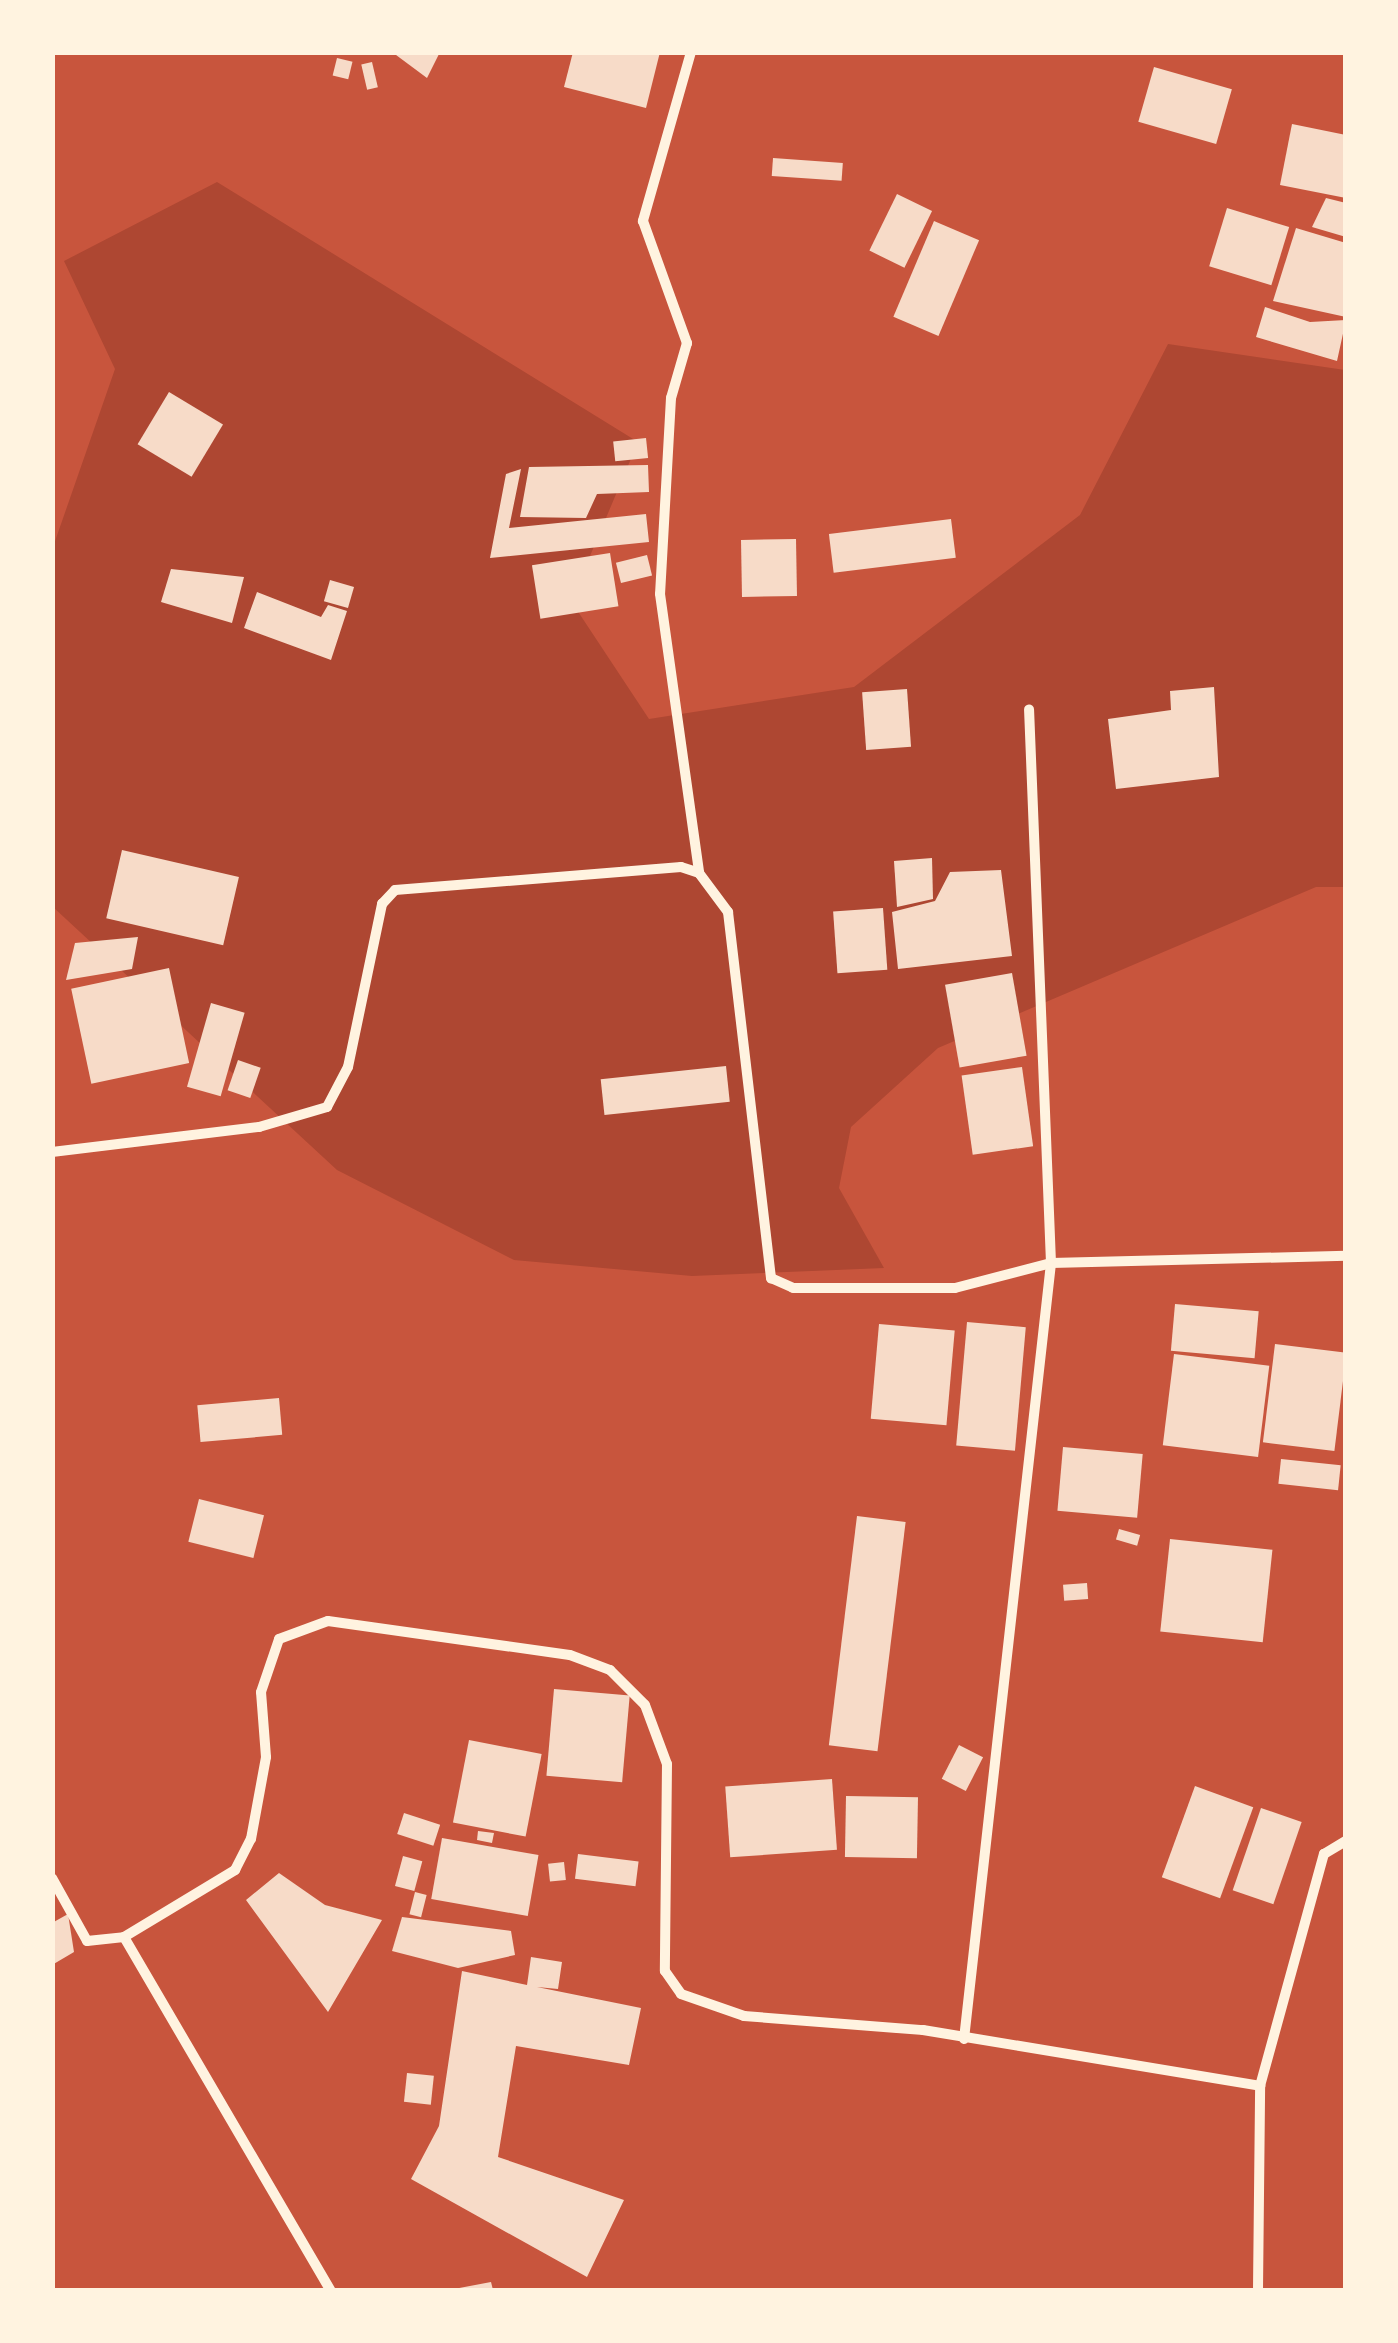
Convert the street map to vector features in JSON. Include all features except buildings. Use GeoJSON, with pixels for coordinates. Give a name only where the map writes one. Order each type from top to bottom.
{"type":"FeatureCollection","features":[{"type":"Feature","properties":{"kind":"street"},"geometry":{"type":"LineString","coordinates":[[691,52],[643,221],[687,343],[671,398],[660,594],[699,873],[728,912],[771,1278],[793,1288],[955,1288],[1051,1263],[1346,1256]]}},
{"type":"Feature","properties":{"kind":"street"},"geometry":{"type":"LineString","coordinates":[[964,2038],[1051,1263],[1029,709]]}},
{"type":"Feature","properties":{"kind":"street"},"geometry":{"type":"LineString","coordinates":[[52,1152],[259,1127],[327,1108],[348,1067],[382,904],[395,890],[620,868],[699,873]]}},
{"type":"Feature","properties":{"kind":"street"},"geometry":{"type":"LineString","coordinates":[[52,1878],[87,1941],[124,1937],[235,1870],[254,1822],[266,1756],[262,1692],[279,1639],[328,1621],[431,1632],[570,1655],[610,1670],[645,1705],[668,1764],[665,1971],[681,1994],[744,2016],[964,2038],[1260,2086]]}},
{"type":"Feature","properties":{"kind":"street"},"geometry":{"type":"LineString","coordinates":[[1258,2290],[1260,2086],[1324,1854],[1346,1841]]}},
{"type":"Feature","properties":{"kind":"street"},"geometry":{"type":"LineString","coordinates":[[124,1937],[330,2290]]}},
{"type":"Feature","properties":{"kind":"shaded area"},"geometry":{"type":"Polygon","coordinates":[[[217,182],[638,442],[571,601],[649,719],[854,687],[1080,515],[1168,344],[1345,370],[1345,887],[1316,887],[938,1048],[851,1127],[839,1188],[884,1268],[692,1276],[514,1260],[337,1170],[53,907],[53,547],[115,369],[64,261],[217,182]]]}}]}
